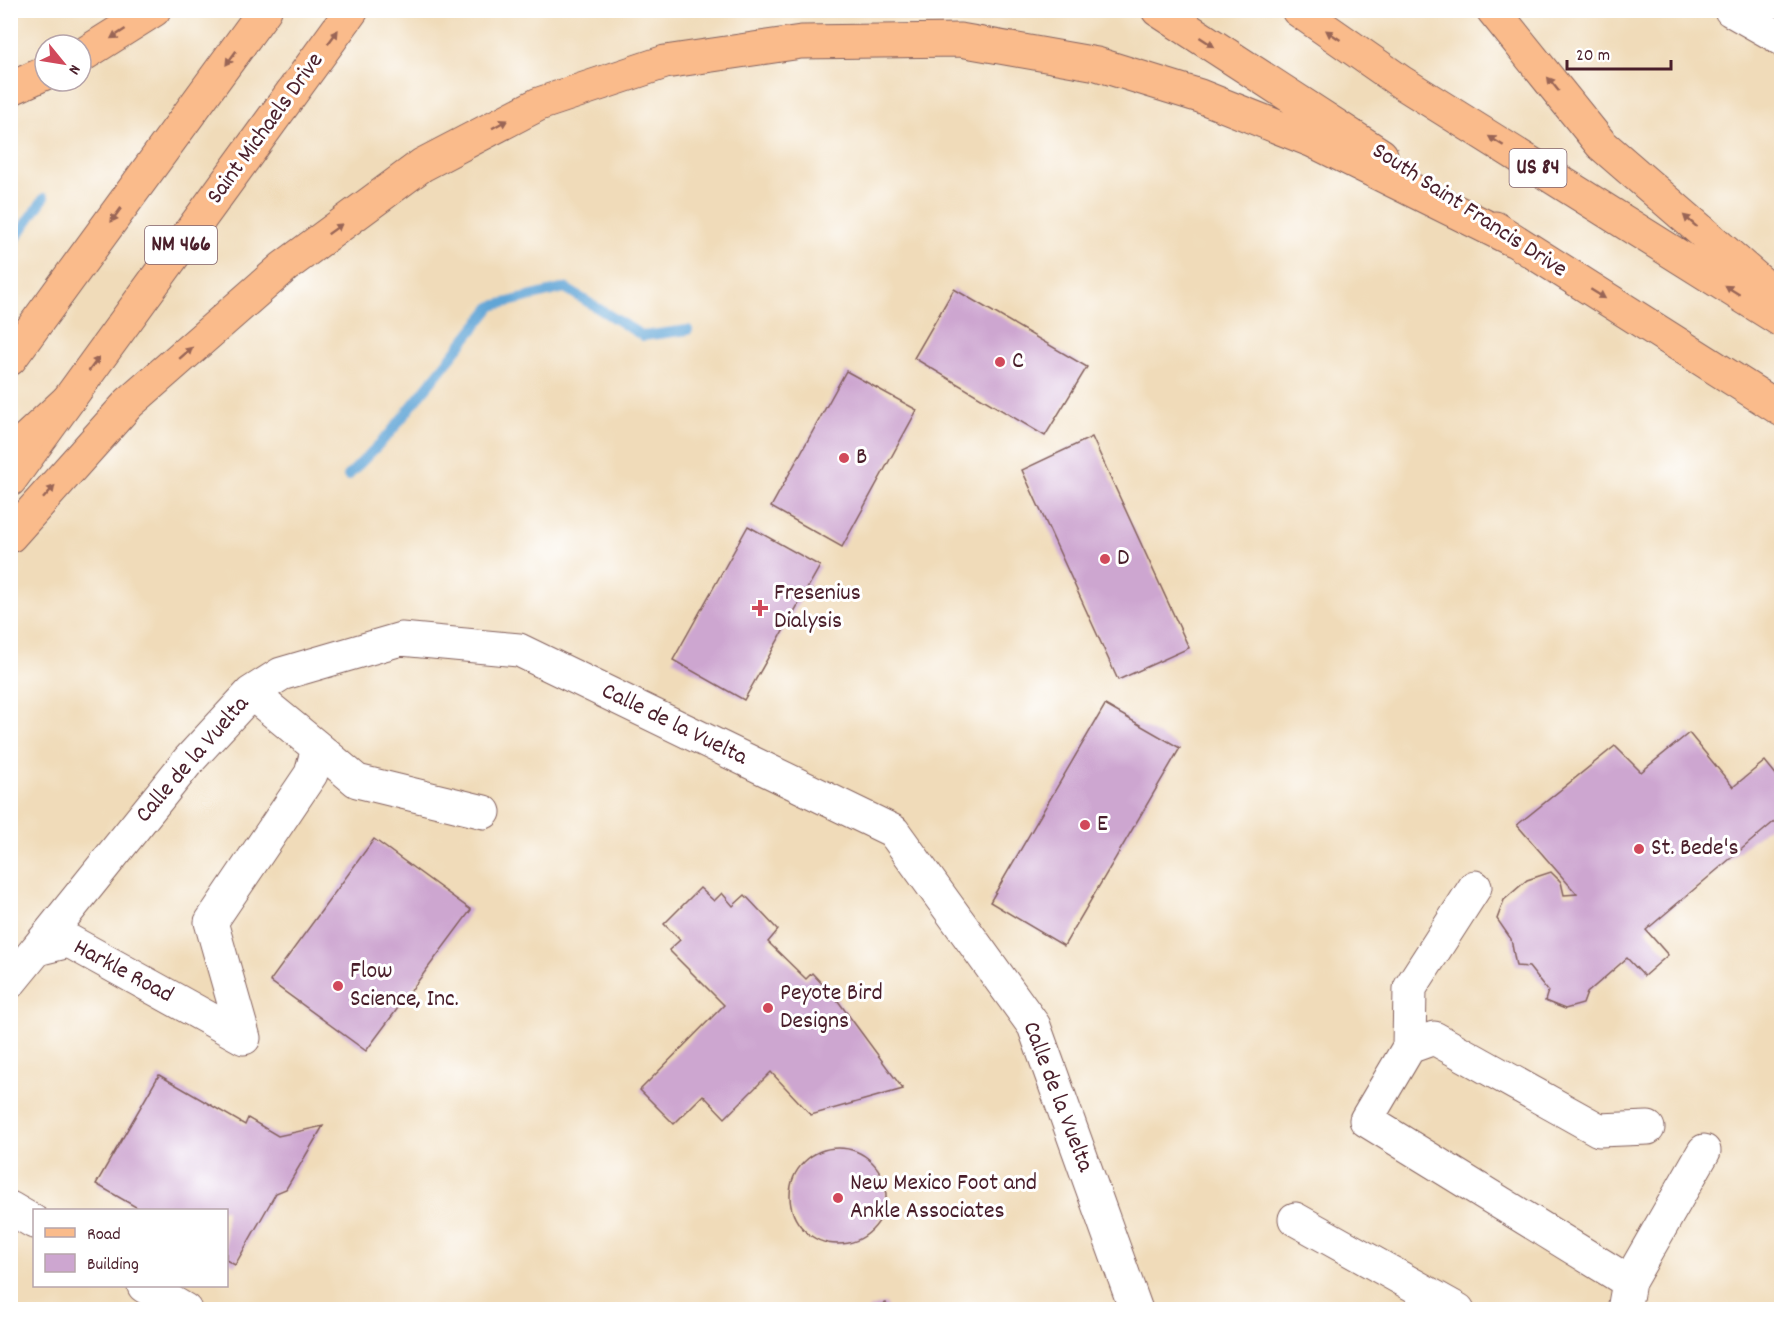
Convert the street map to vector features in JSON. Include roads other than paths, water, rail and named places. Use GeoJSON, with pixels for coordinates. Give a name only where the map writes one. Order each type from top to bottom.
{"type":"FeatureCollection","features":[{"type":"Feature","properties":{"kind":"main road"},"geometry":{"type":"LineString","coordinates":[[93,48],[154,10]]}},
{"type":"Feature","properties":{"kind":"main road","name":"NM 466"},"geometry":{"type":"LineString","coordinates":[[10,359],[265,10]]}},
{"type":"Feature","properties":{"kind":"main road","name":"Saint Michaels Drive"},"geometry":{"type":"LineString","coordinates":[[10,480],[352,10]]}},
{"type":"Feature","properties":{"kind":"main road","name":"South Saint Francis Drive"},"geometry":{"type":"LineString","coordinates":[[1158,10],[1513,240],[1782,410]]}},
{"type":"Feature","properties":{"kind":"main road","name":"US 84"},"geometry":{"type":"LineString","coordinates":[[1298,10],[1401,82],[1782,321]]}},
{"type":"Feature","properties":{"kind":"main road"},"geometry":{"type":"LineString","coordinates":[[1493,10],[1601,144],[1782,301]]}},
{"type":"Feature","properties":{"kind":"main road"},"geometry":{"type":"LineString","coordinates":[[10,536],[129,403],[284,267],[422,165],[539,104],[666,62],[801,42],[960,40],[1096,64],[1200,96],[1313,141],[1513,240]]}},
{"type":"Feature","properties":{"kind":"main road"},"geometry":{"type":"LineString","coordinates":[[10,89],[33,78]]}},
{"type":"Feature","properties":{"kind":"main road"},"geometry":{"type":"LineString","coordinates":[[10,454],[67,401]]}},
{"type":"Feature","properties":{"kind":"street"},"geometry":{"type":"LineString","coordinates":[[1731,10],[1782,39]]}},
{"type":"Feature","properties":{"kind":"street"},"geometry":{"type":"LineString","coordinates":[[1767,10],[1782,19]]}},
{"type":"Feature","properties":{"kind":"street","name":"Calle de la Vuelta"},"geometry":{"type":"LineString","coordinates":[[37,949],[188,761],[250,693],[281,674],[401,639],[519,650],[893,831],[1034,1026],[1136,1310]]}},
{"type":"Feature","properties":{"kind":"street"},"geometry":{"type":"LineString","coordinates":[[250,693],[357,781],[484,812]]}},
{"type":"Feature","properties":{"kind":"street","name":"Harkle Road"},"geometry":{"type":"LineString","coordinates":[[10,982],[37,949],[69,940],[244,1038],[211,922],[311,774],[318,748]]}},
{"type":"Feature","properties":{"kind":"street"},"geometry":{"type":"LineString","coordinates":[[1475,887],[1410,988],[1409,1047],[1366,1119],[1627,1296],[1704,1151]]}},
{"type":"Feature","properties":{"kind":"street"},"geometry":{"type":"LineString","coordinates":[[1409,1047],[1434,1038],[1599,1130],[1648,1128]]}},
{"type":"Feature","properties":{"kind":"street"},"geometry":{"type":"LineString","coordinates":[[10,1208],[33,1221]]}},
{"type":"Feature","properties":{"kind":"street"},"geometry":{"type":"LineString","coordinates":[[1295,1219],[1458,1310]]}},
{"type":"Feature","properties":{"kind":"street"},"geometry":{"type":"LineString","coordinates":[[146,1287],[185,1310]]}},
{"type":"Feature","properties":{"kind":"waterway"},"geometry":{"type":"LineString","coordinates":[[10,247],[44,198]]}},
{"type":"Feature","properties":{"kind":"waterway"},"geometry":{"type":"LineString","coordinates":[[348,476],[390,433],[492,306],[565,288],[643,336],[688,330]]}},
{"type":"Feature","properties":{"kind":"place","name":"C"},"geometry":{"type":"Point","coordinates":[1000,362]}},
{"type":"Feature","properties":{"kind":"place","name":"B"},"geometry":{"type":"Point","coordinates":[844,458]}},
{"type":"Feature","properties":{"kind":"place","name":"D"},"geometry":{"type":"Point","coordinates":[1105,559]}},
{"type":"Feature","properties":{"kind":"place","name":"Fresenius Dialysis"},"geometry":{"type":"Point","coordinates":[760,608]}},
{"type":"Feature","properties":{"kind":"place","name":"E"},"geometry":{"type":"Point","coordinates":[1085,825]}},
{"type":"Feature","properties":{"kind":"place","name":"St. Bede's"},"geometry":{"type":"Point","coordinates":[1639,849]}},
{"type":"Feature","properties":{"kind":"place","name":"Flow Science, Inc."},"geometry":{"type":"Point","coordinates":[338,986]}},
{"type":"Feature","properties":{"kind":"place","name":"Peyote Bird Designs"},"geometry":{"type":"Point","coordinates":[768,1008]}},
{"type":"Feature","properties":{"kind":"place","name":"New Mexico Foot and Ankle Associates"},"geometry":{"type":"Point","coordinates":[838,1198]}}]}
